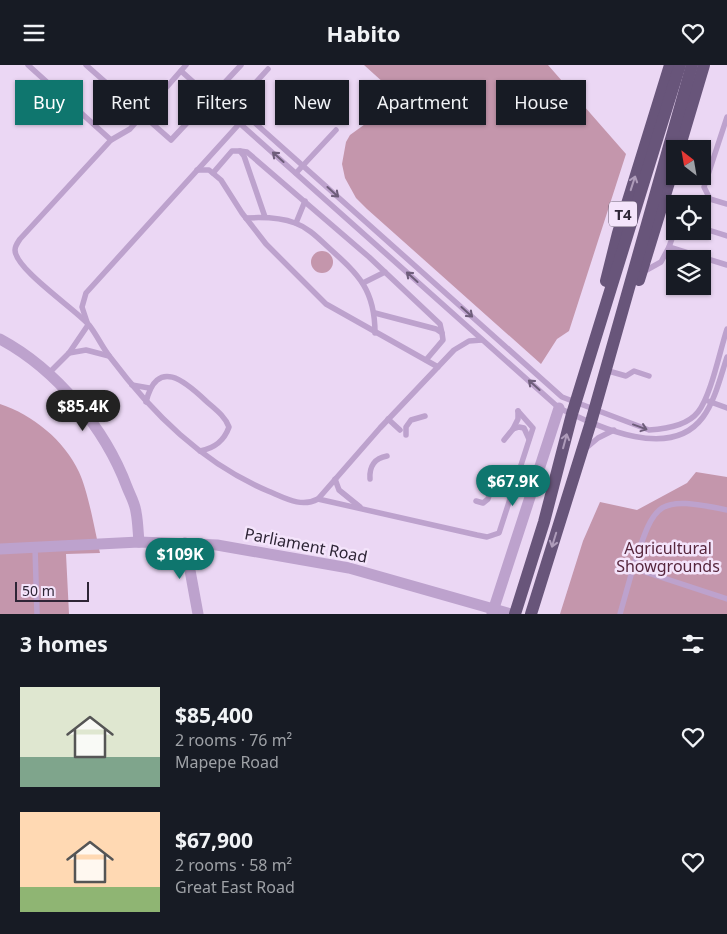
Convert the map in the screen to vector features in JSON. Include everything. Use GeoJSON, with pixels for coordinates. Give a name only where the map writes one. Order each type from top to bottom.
{"type":"FeatureCollection","features":[{"type":"Feature","properties":{"kind":"main road","name":"T4"},"geometry":{"type":"LineString","coordinates":[[588,366],[589,348],[618,233],[670,65]]}},
{"type":"Feature","properties":{"kind":"main road","name":"T4"},"geometry":{"type":"LineString","coordinates":[[515,614],[544,522],[574,408],[680,65]]}},
{"type":"Feature","properties":{"kind":"main road","name":"T4"},"geometry":{"type":"LineString","coordinates":[[531,614],[606,370],[692,65]]}},
{"type":"Feature","properties":{"kind":"main road"},"geometry":{"type":"LineString","coordinates":[[682,140],[704,65]]}},
{"type":"Feature","properties":{"kind":"main road","name":"T4"},"geometry":{"type":"LineString","coordinates":[[616,335],[625,323],[669,185]]}},
{"type":"Feature","properties":{"kind":"street"},"geometry":{"type":"LineString","coordinates":[[0,339],[48,374],[76,401],[100,433],[121,471],[136,511],[139,542]]}},
{"type":"Feature","properties":{"kind":"street"},"geometry":{"type":"LineString","coordinates":[[493,611],[560,403]]}},
{"type":"Feature","properties":{"kind":"street","name":"Parliament Road"},"geometry":{"type":"LineString","coordinates":[[0,549],[139,542],[185,543],[253,551],[349,568],[493,611],[510,614]]}},
{"type":"Feature","properties":{"kind":"street"},"geometry":{"type":"LineString","coordinates":[[185,543],[198,614]]}},
{"type":"Feature","properties":{"kind":"lane"},"geometry":{"type":"LineString","coordinates":[[28,65],[111,140]]}},
{"type":"Feature","properties":{"kind":"lane"},"geometry":{"type":"LineString","coordinates":[[86,65],[103,80]]}},
{"type":"Feature","properties":{"kind":"lane"},"geometry":{"type":"LineString","coordinates":[[168,86],[186,65]]}},
{"type":"Feature","properties":{"kind":"lane"},"geometry":{"type":"LineString","coordinates":[[227,80],[241,65]]}},
{"type":"Feature","properties":{"kind":"lane"},"geometry":{"type":"LineString","coordinates":[[258,80],[268,69]]}},
{"type":"Feature","properties":{"kind":"lane"},"geometry":{"type":"LineString","coordinates":[[181,71],[191,80]]}},
{"type":"Feature","properties":{"kind":"lane"},"geometry":{"type":"LineString","coordinates":[[727,117],[704,187],[710,199],[727,204]]}},
{"type":"Feature","properties":{"kind":"lane"},"geometry":{"type":"LineString","coordinates":[[133,125],[111,140],[20,239],[15,249],[18,258],[27,270],[88,325],[109,356],[146,401],[169,425],[216,464],[249,483],[292,501],[310,503],[318,499],[388,419],[454,350],[469,341],[482,340]]}},
{"type":"Feature","properties":{"kind":"lane"},"geometry":{"type":"LineString","coordinates":[[153,125],[171,141],[186,125]]}},
{"type":"Feature","properties":{"kind":"lane"},"geometry":{"type":"LineString","coordinates":[[88,325],[82,307],[86,293],[238,125]]}},
{"type":"Feature","properties":{"kind":"lane"},"geometry":{"type":"LineString","coordinates":[[242,125],[482,340],[560,403],[592,416],[614,430],[645,439],[664,439],[679,434],[703,417],[727,357]]}},
{"type":"Feature","properties":{"kind":"lane"},"geometry":{"type":"LineString","coordinates":[[258,125],[560,403],[592,416],[649,430],[682,424],[698,412],[704,400],[727,329]]}},
{"type":"Feature","properties":{"kind":"lane"},"geometry":{"type":"LineString","coordinates":[[296,173],[336,130]]}},
{"type":"Feature","properties":{"kind":"lane"},"geometry":{"type":"LineString","coordinates":[[213,173],[232,151],[247,152],[305,201],[440,324],[443,340],[426,360]]}},
{"type":"Feature","properties":{"kind":"lane"},"geometry":{"type":"LineString","coordinates":[[240,151],[244,156],[265,217]]}},
{"type":"Feature","properties":{"kind":"lane"},"geometry":{"type":"LineString","coordinates":[[197,170],[209,170],[221,180],[266,244],[326,304],[438,367]]}},
{"type":"Feature","properties":{"kind":"lane"},"geometry":{"type":"LineString","coordinates":[[296,223],[305,201]]}},
{"type":"Feature","properties":{"kind":"lane"},"geometry":{"type":"LineString","coordinates":[[246,218],[265,217],[296,223],[313,234],[359,276],[375,313],[376,333]]}},
{"type":"Feature","properties":{"kind":"lane"},"geometry":{"type":"LineString","coordinates":[[711,231],[727,236]]}},
{"type":"Feature","properties":{"kind":"lane"},"geometry":{"type":"LineString","coordinates":[[641,273],[661,262],[672,240]]}},
{"type":"Feature","properties":{"kind":"lane"},"geometry":{"type":"LineString","coordinates":[[670,247],[727,264]]}},
{"type":"Feature","properties":{"kind":"lane"},"geometry":{"type":"LineString","coordinates":[[363,283],[385,272]]}},
{"type":"Feature","properties":{"kind":"lane"},"geometry":{"type":"LineString","coordinates":[[375,313],[436,329],[442,333]]}},
{"type":"Feature","properties":{"kind":"lane"},"geometry":{"type":"LineString","coordinates":[[48,374],[68,353],[88,325]]}},
{"type":"Feature","properties":{"kind":"lane"},"geometry":{"type":"LineString","coordinates":[[68,353],[86,350],[109,356]]}},
{"type":"Feature","properties":{"kind":"lane"},"geometry":{"type":"LineString","coordinates":[[606,370],[626,376],[634,371],[649,376]]}},
{"type":"Feature","properties":{"kind":"lane"},"geometry":{"type":"LineString","coordinates":[[146,401],[150,388],[165,376],[175,377],[187,383],[222,415],[229,427],[226,437],[213,448],[200,451]]}},
{"type":"Feature","properties":{"kind":"lane"},"geometry":{"type":"LineString","coordinates":[[132,385],[150,388]]}},
{"type":"Feature","properties":{"kind":"lane"},"geometry":{"type":"LineString","coordinates":[[704,400],[727,408]]}},
{"type":"Feature","properties":{"kind":"lane"},"geometry":{"type":"LineString","coordinates":[[318,499],[487,537],[499,533],[533,428],[518,411],[518,419],[504,440]]}},
{"type":"Feature","properties":{"kind":"lane"},"geometry":{"type":"LineString","coordinates":[[388,419],[398,428],[415,417],[425,416]]}},
{"type":"Feature","properties":{"kind":"lane"},"geometry":{"type":"LineString","coordinates":[[406,435],[408,423]]}},
{"type":"Feature","properties":{"kind":"lane"},"geometry":{"type":"LineString","coordinates":[[513,429],[519,427],[524,429],[529,439]]}},
{"type":"Feature","properties":{"kind":"lane"},"geometry":{"type":"LineString","coordinates":[[581,452],[598,438],[614,430]]}},
{"type":"Feature","properties":{"kind":"lane"},"geometry":{"type":"LineString","coordinates":[[213,448],[216,464]]}},
{"type":"Feature","properties":{"kind":"lane"},"geometry":{"type":"LineString","coordinates":[[370,479],[370,470],[374,462],[387,456]]}},
{"type":"Feature","properties":{"kind":"lane"},"geometry":{"type":"LineString","coordinates":[[335,479],[340,490],[361,509]]}},
{"type":"Feature","properties":{"kind":"lane"},"geometry":{"type":"LineString","coordinates":[[476,501],[483,503],[488,499],[494,480],[512,493]]}},
{"type":"Feature","properties":{"kind":"lane"},"geometry":{"type":"LineString","coordinates":[[620,614],[647,526],[652,517],[662,508],[674,503],[694,503],[727,511]]}},
{"type":"Feature","properties":{"kind":"lane"},"geometry":{"type":"LineString","coordinates":[[35,547],[37,614]]}},
{"type":"Feature","properties":{"kind":"lane"},"geometry":{"type":"LineString","coordinates":[[634,569],[727,599]]}},
{"type":"Feature","properties":{"kind":"green space"},"geometry":{"type":"Polygon","coordinates":[[[364,65],[548,65],[561,80],[496,80],[496,125],[586,125],[586,108],[626,154],[569,331],[557,339],[541,364],[356,198],[345,178],[342,164],[346,142],[350,135],[364,125],[486,125],[486,80],[381,80],[364,65]]]}},
{"type":"Feature","properties":{"kind":"green space"},"geometry":{"type":"Polygon","coordinates":[[[322,251],[330,254],[333,262],[330,270],[322,273],[314,270],[311,262],[314,254],[322,251]]]}},
{"type":"Feature","properties":{"kind":"green space"},"geometry":{"type":"Polygon","coordinates":[[[0,404],[36,422],[56,439],[73,460],[82,480],[100,553],[66,554],[69,614],[0,614],[0,404]]]}},
{"type":"Feature","properties":{"kind":"green space","name":"Agricultural Showgrounds"},"geometry":{"type":"Polygon","coordinates":[[[696,472],[727,477],[727,614],[560,614],[583,541],[600,502],[637,510],[687,483],[696,472]]]}}]}
